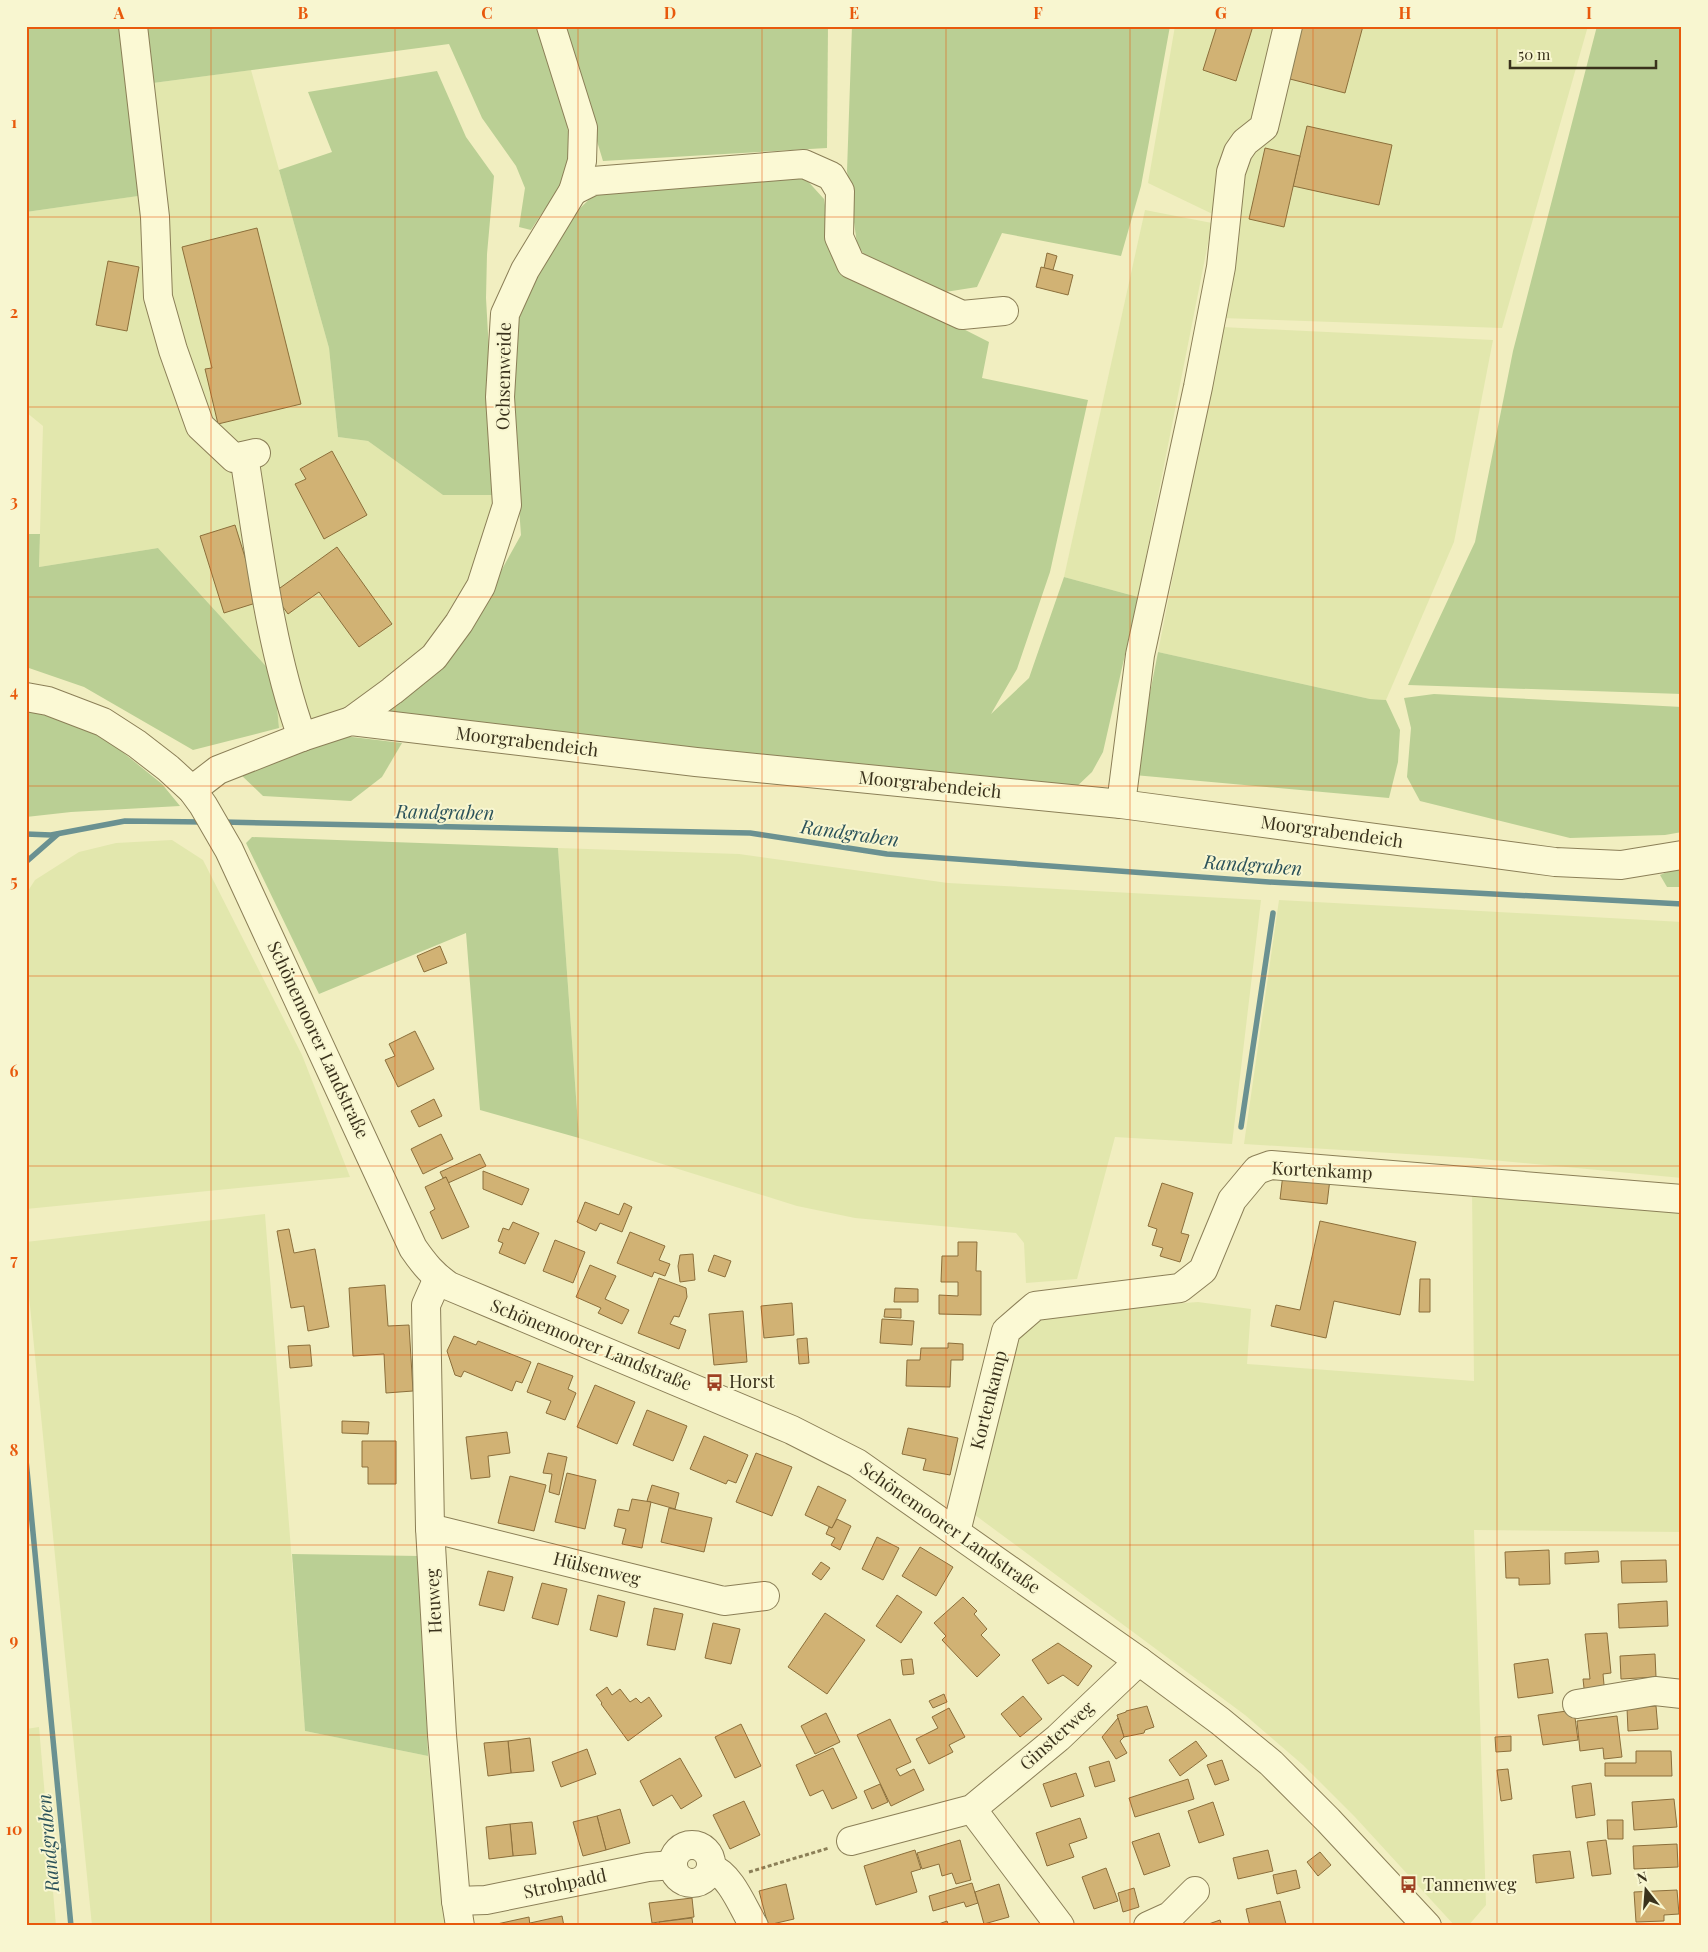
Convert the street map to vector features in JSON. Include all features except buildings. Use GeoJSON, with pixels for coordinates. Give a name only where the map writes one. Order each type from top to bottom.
{"type":"FeatureCollection","features":[{"type":"Feature","properties":{"kind":"street"},"geometry":{"type":"LineString","coordinates":[[133,26],[154,217],[158,297],[173,350],[200,426],[234,458],[250,455],[266,591],[289,701],[302,737]]}},
{"type":"Feature","properties":{"kind":"street","name":"Ochsenweide"},"geometry":{"type":"LineString","coordinates":[[351,721],[434,657],[459,623],[480,586],[507,505],[500,397],[505,314],[525,270],[573,191],[582,161],[583,128],[552,26]]}},
{"type":"Feature","properties":{"kind":"street"},"geometry":{"type":"LineString","coordinates":[[1121,804],[1140,655],[1198,387],[1221,267],[1231,172],[1238,152],[1245,142],[1264,127],[1288,26]]}},
{"type":"Feature","properties":{"kind":"street"},"geometry":{"type":"LineString","coordinates":[[573,191],[593,181],[804,164],[831,176],[840,191],[839,237],[851,264],[962,315],[1004,312]]}},
{"type":"Feature","properties":{"kind":"street","name":"Schönemoorer Landstraße"},"geometry":{"type":"LineString","coordinates":[[26,697],[48,701],[103,722],[137,744],[168,768],[197,798],[229,850],[414,1248],[425,1267],[448,1286],[705,1392],[792,1430],[857,1463],[1139,1660],[1220,1721],[1271,1763],[1328,1820],[1427,1926]]}},
{"type":"Feature","properties":{"kind":"street","name":"Moorgrabendeich"},"geometry":{"type":"LineString","coordinates":[[197,798],[218,770],[302,737],[351,721],[696,762],[1121,804],[1555,862],[1621,865],[1682,855]]}},
{"type":"Feature","properties":{"kind":"street","name":"Kortenkamp"},"geometry":{"type":"LineString","coordinates":[[956,1532],[1006,1331],[1035,1306],[1180,1288],[1203,1270],[1232,1200],[1257,1170],[1271,1165],[1682,1199]]}},
{"type":"Feature","properties":{"kind":"street","name":"Heuweg"},"geometry":{"type":"LineString","coordinates":[[438,1278],[426,1305],[430,1528],[442,1735],[458,1914]]}},
{"type":"Feature","properties":{"kind":"street","name":"Hülsenweg"},"geometry":{"type":"LineString","coordinates":[[430,1528],[724,1601],[764,1596]]}},
{"type":"Feature","properties":{"kind":"street","name":"Ginsterweg"},"geometry":{"type":"LineString","coordinates":[[851,1841],[972,1809],[1058,1738],[1139,1660]]}},
{"type":"Feature","properties":{"kind":"street"},"geometry":{"type":"LineString","coordinates":[[1577,1704],[1655,1691],[1682,1694]]}},
{"type":"Feature","properties":{"kind":"street"},"geometry":{"type":"LineString","coordinates":[[972,1809],[1060,1926]]}},
{"type":"Feature","properties":{"kind":"street","name":"Strohpadd"},"geometry":{"type":"LineString","coordinates":[[458,1914],[486,1900],[648,1867],[673,1865],[678,1852],[683,1847],[697,1846],[707,1852],[711,1863],[754,1926]]}},
{"type":"Feature","properties":{"kind":"street"},"geometry":{"type":"LineString","coordinates":[[1148,1926],[1170,1916],[1195,1891]]}},
{"type":"Feature","properties":{"kind":"path"},"geometry":{"type":"LineString","coordinates":[[719,1873],[851,1841]]}},
{"type":"Feature","properties":{"kind":"green space"},"geometry":{"type":"Polygon","coordinates":[[[26,26],[121,26],[138,196],[26,212],[26,26]]]}},
{"type":"Feature","properties":{"kind":"green space"},"geometry":{"type":"Polygon","coordinates":[[[145,26],[541,26],[563,101],[567,123],[569,161],[565,175],[554,196],[531,230],[519,227],[525,188],[516,166],[482,118],[449,44],[153,83],[145,26]]]}},
{"type":"Feature","properties":{"kind":"green space"},"geometry":{"type":"Polygon","coordinates":[[[562,26],[828,26],[827,148],[603,161],[562,26]]]}},
{"type":"Feature","properties":{"kind":"green space"},"geometry":{"type":"Polygon","coordinates":[[[852,26],[1170,26],[1141,186],[1121,256],[1002,233],[977,287],[939,293],[871,265],[857,244],[847,171],[852,26]]]}},
{"type":"Feature","properties":{"kind":"green space"},"geometry":{"type":"Polygon","coordinates":[[[1175,26],[1588,26],[1502,328],[1222,318],[1225,220],[1148,183],[1175,26]]]}},
{"type":"Feature","properties":{"kind":"green space"},"geometry":{"type":"Polygon","coordinates":[[[1597,26],[1682,26],[1682,694],[1408,685],[1475,542],[1513,351],[1597,26]]]}},
{"type":"Feature","properties":{"kind":"green space"},"geometry":{"type":"Polygon","coordinates":[[[251,70],[329,348],[338,437],[368,441],[443,495],[497,495],[476,566],[434,645],[348,709],[279,728],[274,675],[158,548],[39,567],[43,426],[26,412],[26,212],[137,196],[127,91],[153,83],[251,70]]]}},
{"type":"Feature","properties":{"kind":"green space"},"geometry":{"type":"Polygon","coordinates":[[[437,71],[466,137],[494,176],[487,254],[486,298],[497,495],[443,495],[368,441],[338,437],[329,348],[279,170],[332,152],[308,92],[437,71]]]}},
{"type":"Feature","properties":{"kind":"green space"},"geometry":{"type":"Polygon","coordinates":[[[804,177],[824,199],[831,243],[839,266],[989,342],[982,378],[1088,400],[1050,572],[1017,669],[991,714],[1029,678],[1064,577],[1138,597],[1103,752],[1092,772],[1072,791],[389,718],[390,703],[467,632],[521,535],[510,385],[513,337],[524,294],[577,211],[600,189],[804,177]]]}},
{"type":"Feature","properties":{"kind":"green space"},"geometry":{"type":"Polygon","coordinates":[[[1145,210],[1212,223],[1138,597],[1064,577],[1145,210]]]}},
{"type":"Feature","properties":{"kind":"green space"},"geometry":{"type":"Polygon","coordinates":[[[1222,327],[1493,340],[1454,542],[1386,700],[1370,699],[1158,652],[1222,327]]]}},
{"type":"Feature","properties":{"kind":"green space"},"geometry":{"type":"Polygon","coordinates":[[[26,534],[40,534],[39,567],[158,548],[274,675],[279,728],[193,750],[84,687],[26,667],[26,534]]]}},
{"type":"Feature","properties":{"kind":"green space"},"geometry":{"type":"Polygon","coordinates":[[[1158,652],[1370,699],[1386,700],[1400,730],[1398,762],[1389,798],[1134,775],[1158,652]]]}},
{"type":"Feature","properties":{"kind":"green space"},"geometry":{"type":"Polygon","coordinates":[[[1434,694],[1682,707],[1682,832],[1665,835],[1570,838],[1420,801],[1407,777],[1411,728],[1404,698],[1434,694]]]}},
{"type":"Feature","properties":{"kind":"green space"},"geometry":{"type":"Polygon","coordinates":[[[26,708],[94,729],[162,784],[180,806],[71,812],[26,817],[26,708]]]}},
{"type":"Feature","properties":{"kind":"green space"},"geometry":{"type":"Polygon","coordinates":[[[344,736],[402,743],[382,777],[351,801],[263,796],[238,772],[344,736]]]}},
{"type":"Feature","properties":{"kind":"green space"},"geometry":{"type":"Polygon","coordinates":[[[252,837],[558,848],[579,1138],[480,1110],[466,933],[319,994],[246,843],[252,837]]]}},
{"type":"Feature","properties":{"kind":"green space"},"geometry":{"type":"Polygon","coordinates":[[[172,840],[203,860],[302,1055],[350,1177],[26,1209],[26,894],[35,880],[79,852],[116,843],[172,840]]]}},
{"type":"Feature","properties":{"kind":"green space"},"geometry":{"type":"Polygon","coordinates":[[[558,848],[739,854],[948,883],[1261,900],[1232,1144],[1115,1137],[1077,1279],[1026,1283],[1024,1243],[1016,1233],[855,1218],[797,1206],[579,1138],[558,848]]]}},
{"type":"Feature","properties":{"kind":"green space"},"geometry":{"type":"Polygon","coordinates":[[[1682,866],[1682,887],[1667,887],[1660,875],[1682,866]]]}},
{"type":"Feature","properties":{"kind":"green space"},"geometry":{"type":"Polygon","coordinates":[[[1279,900],[1682,922],[1682,1178],[1471,1158],[1244,1144],[1279,900]]]}},
{"type":"Feature","properties":{"kind":"green space"},"geometry":{"type":"Polygon","coordinates":[[[1472,1189],[1682,1209],[1682,1532],[1474,1530],[1486,1905],[1468,1926],[1455,1926],[1355,1817],[1303,1765],[1245,1715],[975,1515],[1016,1339],[1047,1313],[1198,1302],[1251,1309],[1247,1364],[1474,1381],[1472,1189]]]}},
{"type":"Feature","properties":{"kind":"green space"},"geometry":{"type":"Polygon","coordinates":[[[265,1214],[305,1731],[428,1756],[446,1926],[92,1926],[26,1266],[26,1242],[265,1214]]]}},
{"type":"Feature","properties":{"kind":"green space"},"geometry":{"type":"Polygon","coordinates":[[[292,1554],[420,1556],[428,1756],[305,1731],[292,1554]]]}},
{"type":"Feature","properties":{"kind":"green space"},"geometry":{"type":"Polygon","coordinates":[[[39,1727],[56,1926],[26,1926],[26,1729],[39,1727]]]}},
{"type":"Feature","properties":{"kind":"waterway","name":"Randgraben"},"geometry":{"type":"LineString","coordinates":[[26,834],[51,835],[125,821],[203,822]]}},
{"type":"Feature","properties":{"kind":"waterway","name":"Randgraben"},"geometry":{"type":"LineString","coordinates":[[222,822],[750,833],[887,854],[1269,882],[1682,904]]}},
{"type":"Feature","properties":{"kind":"waterway","name":"Randgraben"},"geometry":{"type":"LineString","coordinates":[[26,862],[58,834]]}},
{"type":"Feature","properties":{"kind":"waterway"},"geometry":{"type":"LineString","coordinates":[[1241,1127],[1273,913]]}},
{"type":"Feature","properties":{"kind":"waterway","name":"Randgraben"},"geometry":{"type":"LineString","coordinates":[[26,1460],[71,1926]]}},
{"type":"Feature","properties":{"kind":"place","name":"Horst"},"geometry":{"type":"Point","coordinates":[715,1382]}},
{"type":"Feature","properties":{"kind":"place","name":"Tannenweg"},"geometry":{"type":"Point","coordinates":[1409,1885]}}]}
